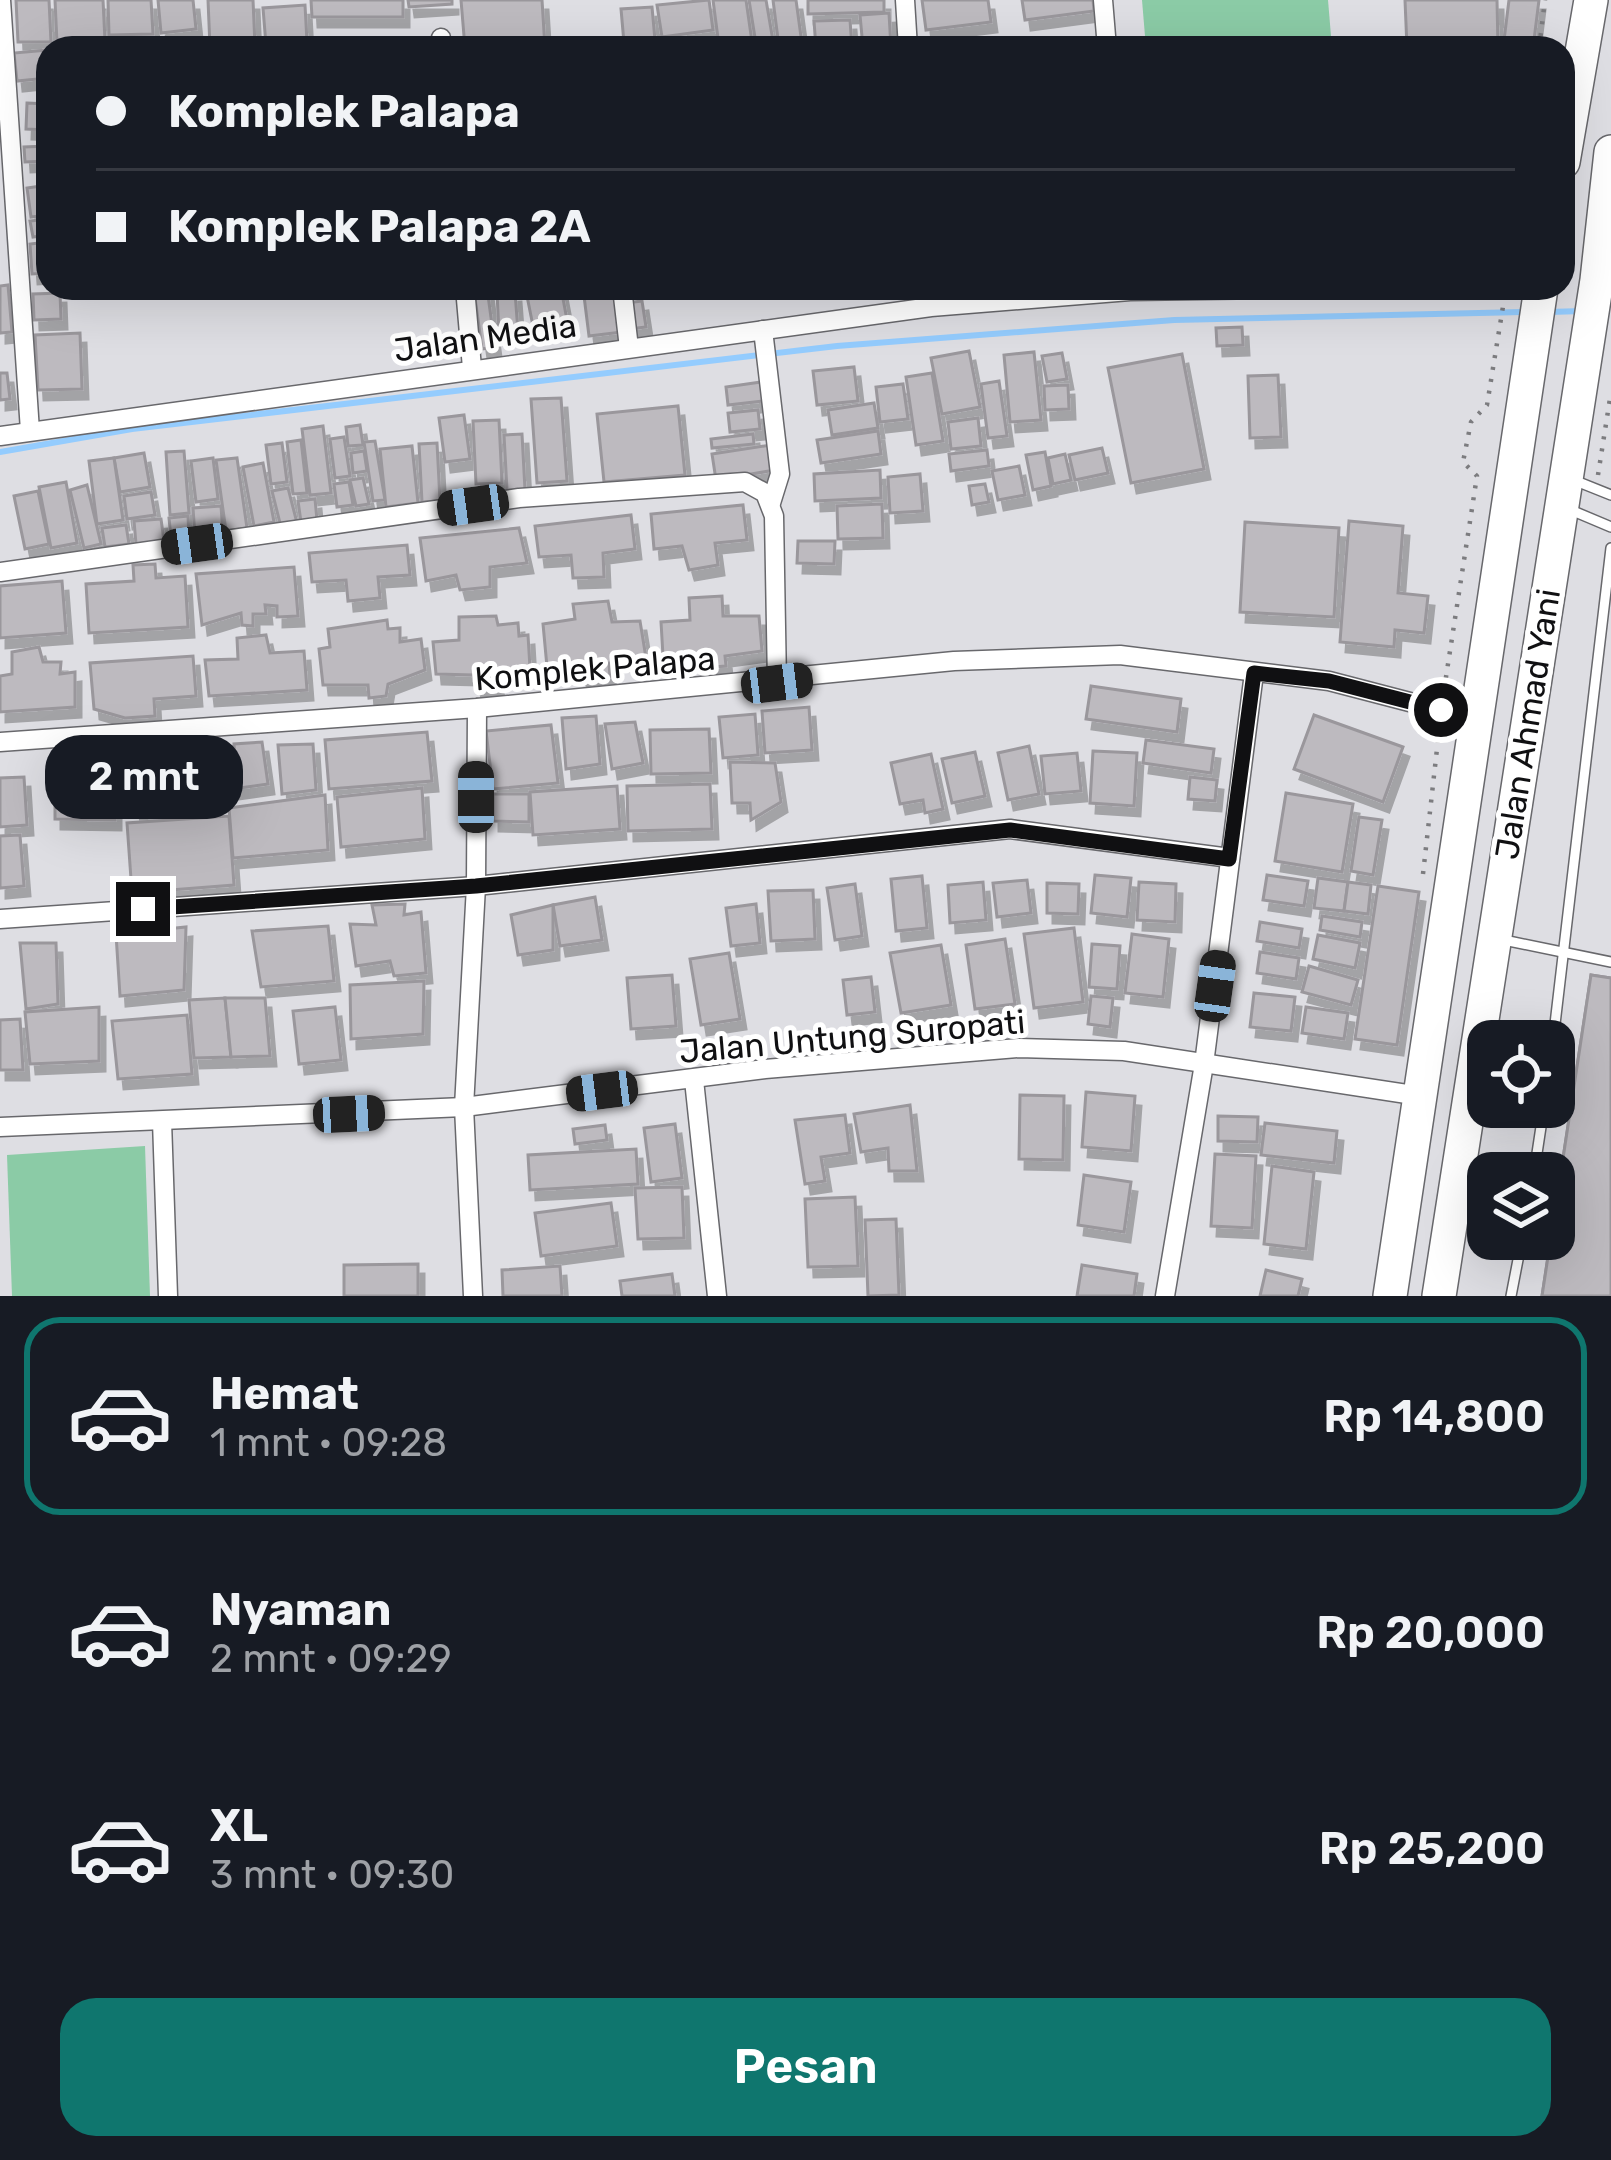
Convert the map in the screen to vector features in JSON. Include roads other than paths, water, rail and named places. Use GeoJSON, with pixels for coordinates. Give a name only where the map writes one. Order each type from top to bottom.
{"type":"FeatureCollection","features":[{"type":"Feature","properties":{"kind":"highway"},"geometry":{"type":"LineString","coordinates":[[1575,93],[1591,0]]}},
{"type":"Feature","properties":{"kind":"highway","name":"Jalan Ahmad Yani"},"geometry":{"type":"LineString","coordinates":[[1439,1296],[1493,938],[1576,485],[1584,336],[1606,216],[1611,152]]}},
{"type":"Feature","properties":{"kind":"highway","name":"Jalan Ahmad Yani"},"geometry":{"type":"LineString","coordinates":[[1390,1296],[1540,300]]}},
{"type":"Feature","properties":{"kind":"street"},"geometry":{"type":"LineString","coordinates":[[1,0],[30,431]]}},
{"type":"Feature","properties":{"kind":"street"},"geometry":{"type":"LineString","coordinates":[[905,0],[907,36]]}},
{"type":"Feature","properties":{"kind":"street"},"geometry":{"type":"LineString","coordinates":[[1102,0],[1106,36]]}},
{"type":"Feature","properties":{"kind":"street"},"geometry":{"type":"LineString","coordinates":[[465,300],[472,368]]}},
{"type":"Feature","properties":{"kind":"street"},"geometry":{"type":"LineString","coordinates":[[623,300],[629,348]]}},
{"type":"Feature","properties":{"kind":"street","name":"Jalan Media"},"geometry":{"type":"LineString","coordinates":[[0,436],[763,330],[920,300]]}},
{"type":"Feature","properties":{"kind":"street"},"geometry":{"type":"LineString","coordinates":[[763,330],[780,474],[771,503],[777,683]]}},
{"type":"Feature","properties":{"kind":"street"},"geometry":{"type":"LineString","coordinates":[[0,572],[519,498],[745,482],[760,488],[771,503]]}},
{"type":"Feature","properties":{"kind":"street","name":"Komplek Palapa"},"geometry":{"type":"LineString","coordinates":[[0,742],[777,683],[954,662],[1120,655],[1329,681],[1475,719]]}},
{"type":"Feature","properties":{"kind":"street"},"geometry":{"type":"LineString","coordinates":[[1166,1296],[1204,1064],[1254,673]]}},
{"type":"Feature","properties":{"kind":"street"},"geometry":{"type":"LineString","coordinates":[[473,1296],[464,1107],[476,886],[477,708]]}},
{"type":"Feature","properties":{"kind":"street"},"geometry":{"type":"LineString","coordinates":[[0,919],[476,886],[1010,830],[1229,859]]}},
{"type":"Feature","properties":{"kind":"street","name":"Jalan Untung Suropati"},"geometry":{"type":"LineString","coordinates":[[0,1127],[464,1107],[824,1063],[1019,1048],[1081,1048],[1420,1096]]}},
{"type":"Feature","properties":{"kind":"street"},"geometry":{"type":"LineString","coordinates":[[694,1080],[717,1296]]}},
{"type":"Feature","properties":{"kind":"street"},"geometry":{"type":"LineString","coordinates":[[162,1121],[168,1296]]}},
{"type":"Feature","properties":{"kind":"lane"},"geometry":{"type":"LineString","coordinates":[[1576,485],[1611,495]]}},
{"type":"Feature","properties":{"kind":"lane"},"geometry":{"type":"LineString","coordinates":[[1576,485],[1611,527]]}},
{"type":"Feature","properties":{"kind":"lane"},"geometry":{"type":"LineString","coordinates":[[1555,1020],[1611,548]]}},
{"type":"Feature","properties":{"kind":"lane"},"geometry":{"type":"LineString","coordinates":[[1493,938],[1611,962]]}},
{"type":"Feature","properties":{"kind":"lane"},"geometry":{"type":"LineString","coordinates":[[1511,1296],[1518,1260]]}},
{"type":"Feature","properties":{"kind":"waterway"},"geometry":{"type":"LineString","coordinates":[[1549,312],[1583,311]]}},
{"type":"Feature","properties":{"kind":"waterway"},"geometry":{"type":"LineString","coordinates":[[0,452],[132,429],[837,346],[1174,320],[1523,312]]}}]}
